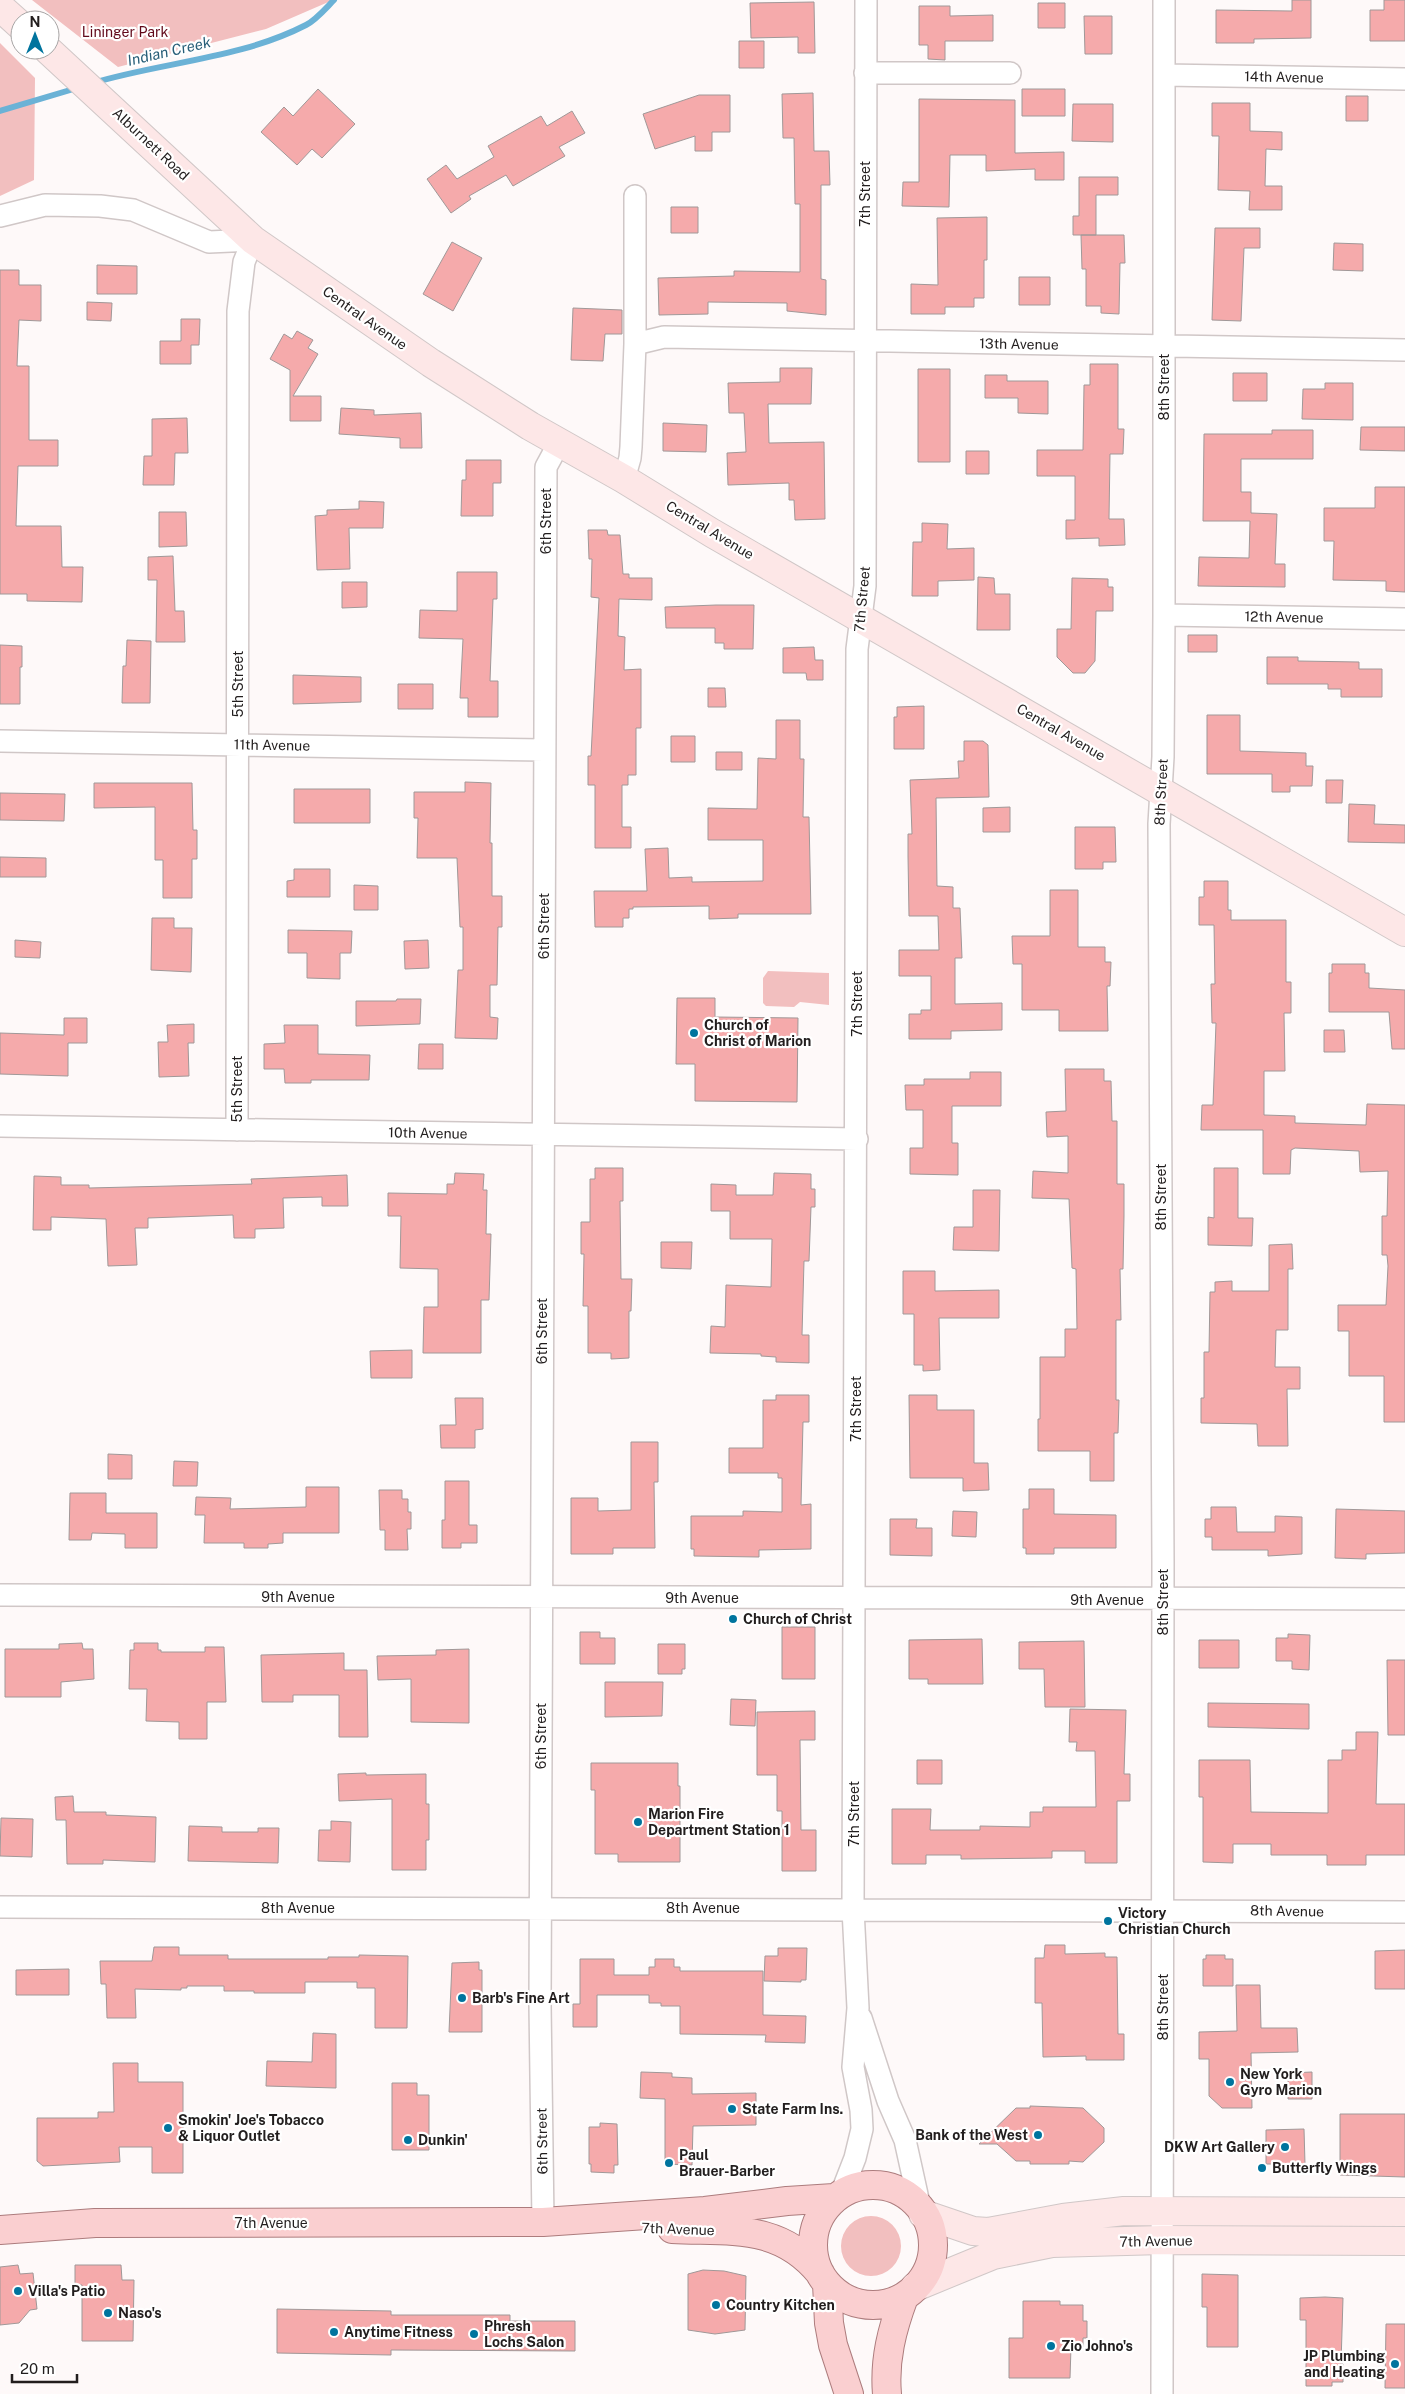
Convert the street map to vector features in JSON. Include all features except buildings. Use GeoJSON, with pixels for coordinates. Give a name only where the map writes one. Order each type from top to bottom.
{"type":"FeatureCollection","features":[{"type":"Feature","properties":{"kind":"main road"},"geometry":{"type":"LineString","coordinates":[[850,2394],[833,2345],[826,2288],[815,2262],[813,2236],[822,2212],[837,2196],[853,2188],[879,2186],[905,2194],[922,2211],[931,2234],[932,2251],[928,2268],[909,2292],[893,2326],[889,2344],[886,2378],[888,2394]]}},
{"type":"Feature","properties":{"kind":"main road"},"geometry":{"type":"LineString","coordinates":[[714,2221],[787,2201],[837,2196]]}},
{"type":"Feature","properties":{"kind":"main road","name":"7th Avenue"},"geometry":{"type":"LineString","coordinates":[[0,2230],[95,2223],[714,2221]]}},
{"type":"Feature","properties":{"kind":"main road"},"geometry":{"type":"LineString","coordinates":[[714,2221],[785,2260],[826,2288],[854,2302],[884,2303],[909,2292]]}},
{"type":"Feature","properties":{"kind":"street","name":"7th Street"},"geometry":{"type":"LineString","coordinates":[[837,2196],[855,2158],[862,2129],[861,2110],[853,2067],[858,2008],[853,1909],[856,1599],[857,649],[865,586],[866,0]]}},
{"type":"Feature","properties":{"kind":"street","name":"8th Street"},"geometry":{"type":"LineString","coordinates":[[1162,2394],[1164,1600],[1159,854],[1164,615],[1164,0]]}},
{"type":"Feature","properties":{"kind":"street","name":"Alburnett Road"},"geometry":{"type":"LineString","coordinates":[[59,60],[253,240]]}},
{"type":"Feature","properties":{"kind":"street"},"geometry":{"type":"LineString","coordinates":[[865,73],[1010,73]]}},
{"type":"Feature","properties":{"kind":"street","name":"14th Avenue"},"geometry":{"type":"LineString","coordinates":[[1164,75],[1405,79]]}},
{"type":"Feature","properties":{"kind":"street"},"geometry":{"type":"LineString","coordinates":[[624,479],[630,458],[635,344],[635,196]]}},
{"type":"Feature","properties":{"kind":"street"},"geometry":{"type":"LineString","coordinates":[[0,216],[45,205],[100,206],[133,210],[209,242],[253,240]]}},
{"type":"Feature","properties":{"kind":"street","name":"Central Avenue"},"geometry":{"type":"LineString","coordinates":[[253,240],[423,358],[559,443],[1405,932]]}},
{"type":"Feature","properties":{"kind":"street","name":"5th Street"},"geometry":{"type":"LineString","coordinates":[[237,1130],[238,311],[244,262],[253,240]]}},
{"type":"Feature","properties":{"kind":"street","name":"13th Avenue"},"geometry":{"type":"LineString","coordinates":[[635,344],[664,337],[1405,350]]}},
{"type":"Feature","properties":{"kind":"street","name":"6th Street"},"geometry":{"type":"LineString","coordinates":[[543,2222],[540,1908],[546,467],[559,443]]}},
{"type":"Feature","properties":{"kind":"street","name":"12th Avenue"},"geometry":{"type":"LineString","coordinates":[[1164,615],[1405,619]]}},
{"type":"Feature","properties":{"kind":"street","name":"11th Avenue"},"geometry":{"type":"LineString","coordinates":[[0,742],[544,750]]}},
{"type":"Feature","properties":{"kind":"street","name":"10th Avenue"},"geometry":{"type":"LineString","coordinates":[[0,1126],[542,1136],[857,1139]]}},
{"type":"Feature","properties":{"kind":"street","name":"9th Avenue"},"geometry":{"type":"LineString","coordinates":[[0,1595],[1405,1600]]}},
{"type":"Feature","properties":{"kind":"street","name":"8th Avenue"},"geometry":{"type":"LineString","coordinates":[[0,1907],[1163,1909],[1405,1912]]}},
{"type":"Feature","properties":{"kind":"street","name":"7th Street"},"geometry":{"type":"LineString","coordinates":[[858,2008],[882,2084],[905,2140],[922,2211]]}},
{"type":"Feature","properties":{"kind":"street"},"geometry":{"type":"LineString","coordinates":[[922,2211],[973,2231],[988,2232],[1063,2218],[1124,2211],[1405,2212]]}},
{"type":"Feature","properties":{"kind":"street","name":"7th Avenue"},"geometry":{"type":"LineString","coordinates":[[909,2292],[993,2255],[1024,2247],[1052,2243],[1163,2240],[1405,2241]]}},
{"type":"Feature","properties":{"kind":"green space","name":"Lininger Park"},"geometry":{"type":"Polygon","coordinates":[[[32,0],[333,0],[266,29],[118,67],[60,22],[60,10],[45,10],[32,0]]]}},
{"type":"Feature","properties":{"kind":"green space"},"geometry":{"type":"Polygon","coordinates":[[[0,43],[10,53],[10,60],[17,60],[35,78],[34,180],[0,196],[0,43]]]}},
{"type":"Feature","properties":{"kind":"green space"},"geometry":{"type":"Polygon","coordinates":[[[768,971],[829,973],[829,1005],[800,1002],[794,1007],[766,1006],[763,1003],[763,978],[768,971]]]}},
{"type":"Feature","properties":{"kind":"green space"},"geometry":{"type":"Polygon","coordinates":[[[865,2216],[877,2216],[888,2221],[896,2229],[901,2240],[899,2258],[888,2271],[877,2276],[865,2276],[854,2271],[846,2263],[841,2252],[841,2240],[846,2229],[854,2221],[865,2216]]]}},
{"type":"Feature","properties":{"kind":"waterway","name":"Indian Creek"},"geometry":{"type":"LineString","coordinates":[[93,83],[228,53],[255,45],[310,23],[334,0]]}},
{"type":"Feature","properties":{"kind":"waterway","name":"Indian Creek"},"geometry":{"type":"LineString","coordinates":[[0,111],[77,88]]}},
{"type":"Feature","properties":{"kind":"place","name":"Church of Christ of Marion"},"geometry":{"type":"Point","coordinates":[694,1033]}},
{"type":"Feature","properties":{"kind":"place","name":"Church of Christ"},"geometry":{"type":"Point","coordinates":[733,1619]}},
{"type":"Feature","properties":{"kind":"place","name":"Marion Fire Department Station 1"},"geometry":{"type":"Point","coordinates":[638,1822]}},
{"type":"Feature","properties":{"kind":"place","name":"Victory Christian Church"},"geometry":{"type":"Point","coordinates":[1108,1921]}},
{"type":"Feature","properties":{"kind":"place","name":"Barb's Fine Art"},"geometry":{"type":"Point","coordinates":[462,1998]}},
{"type":"Feature","properties":{"kind":"place","name":"New York Gyro Marion"},"geometry":{"type":"Point","coordinates":[1230,2082]}},
{"type":"Feature","properties":{"kind":"place","name":"State Farm Ins."},"geometry":{"type":"Point","coordinates":[732,2109]}},
{"type":"Feature","properties":{"kind":"place","name":"Smokin' Joe's Tobacco & Liquor Outlet"},"geometry":{"type":"Point","coordinates":[168,2128]}},
{"type":"Feature","properties":{"kind":"place","name":"Bank of the West"},"geometry":{"type":"Point","coordinates":[1038,2135]}},
{"type":"Feature","properties":{"kind":"place","name":"Dunkin'"},"geometry":{"type":"Point","coordinates":[408,2140]}},
{"type":"Feature","properties":{"kind":"place","name":"DKW Art Gallery"},"geometry":{"type":"Point","coordinates":[1285,2147]}},
{"type":"Feature","properties":{"kind":"place","name":"Paul Brauer-Barber"},"geometry":{"type":"Point","coordinates":[669,2163]}},
{"type":"Feature","properties":{"kind":"place","name":"Butterfly Wings"},"geometry":{"type":"Point","coordinates":[1262,2168]}},
{"type":"Feature","properties":{"kind":"place","name":"Villa's Patio"},"geometry":{"type":"Point","coordinates":[18,2291]}},
{"type":"Feature","properties":{"kind":"place","name":"Country Kitchen"},"geometry":{"type":"Point","coordinates":[716,2305]}},
{"type":"Feature","properties":{"kind":"place","name":"Naso's"},"geometry":{"type":"Point","coordinates":[108,2313]}},
{"type":"Feature","properties":{"kind":"place","name":"Anytime Fitness"},"geometry":{"type":"Point","coordinates":[334,2332]}},
{"type":"Feature","properties":{"kind":"place","name":"Phresh Lochs Salon"},"geometry":{"type":"Point","coordinates":[474,2334]}},
{"type":"Feature","properties":{"kind":"place","name":"Zio Johno's"},"geometry":{"type":"Point","coordinates":[1051,2346]}},
{"type":"Feature","properties":{"kind":"place","name":"JP Plumbing and Heating"},"geometry":{"type":"Point","coordinates":[1395,2364]}}]}
